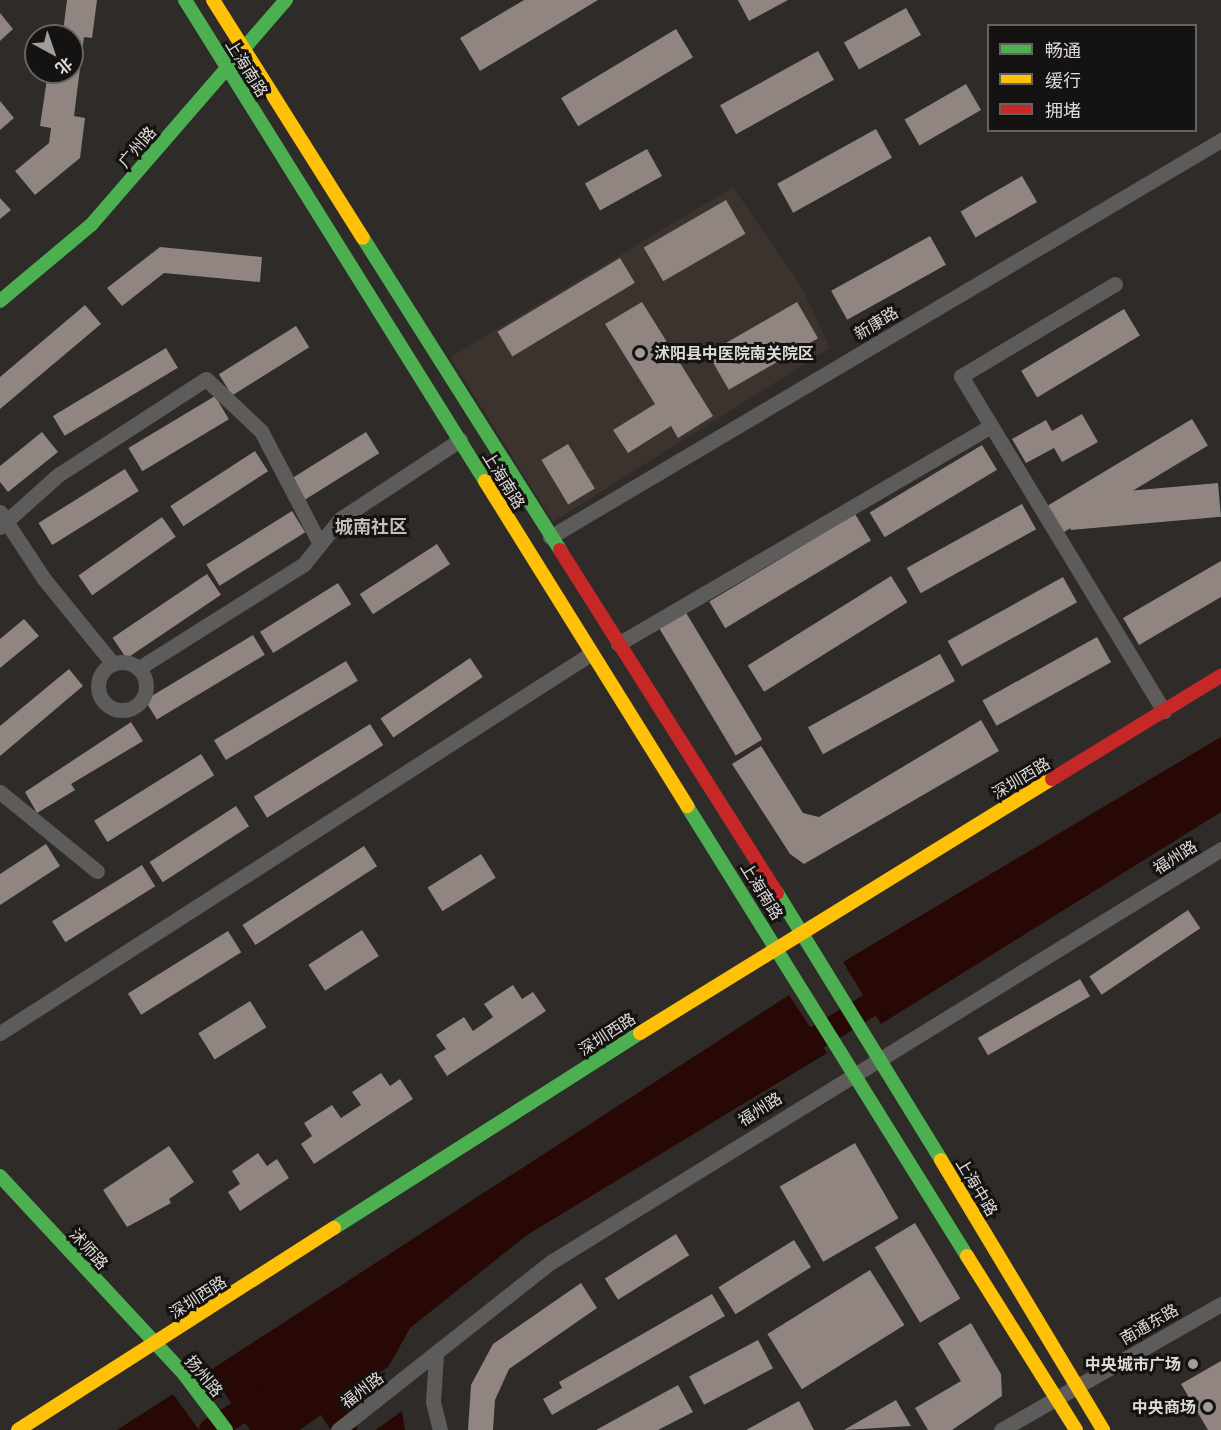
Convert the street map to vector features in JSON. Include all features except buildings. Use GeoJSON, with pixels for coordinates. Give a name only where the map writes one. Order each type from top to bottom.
{"type":"FeatureCollection","features":[{"type":"Feature","properties":{"kind":"main road","name":"上海南路"},"geometry":{"type":"LineString","coordinates":[[185,0],[852,1065]]}},
{"type":"Feature","properties":{"kind":"main road","name":"上海南路"},"geometry":{"type":"LineString","coordinates":[[213,0],[820,962]]}},
{"type":"Feature","properties":{"kind":"main road","name":"广州路"},"geometry":{"type":"LineString","coordinates":[[0,301],[91,225],[286,0]]}},
{"type":"Feature","properties":{"kind":"main road","name":"深圳西路"},"geometry":{"type":"LineString","coordinates":[[18,1430],[777,946],[1221,676]]}},
{"type":"Feature","properties":{"kind":"main road","name":"上海中路"},"geometry":{"type":"LineString","coordinates":[[820,962],[876,1051],[1103,1430]]}},
{"type":"Feature","properties":{"kind":"main road"},"geometry":{"type":"LineString","coordinates":[[852,1065],[1076,1430]]}},
{"type":"Feature","properties":{"kind":"main road","name":"沭师路"},"geometry":{"type":"LineString","coordinates":[[0,1176],[154,1345]]}},
{"type":"Feature","properties":{"kind":"main road","name":"扬州路"},"geometry":{"type":"LineString","coordinates":[[154,1345],[184,1374],[226,1430]]}},
{"type":"Feature","properties":{"kind":"street","name":"新康路"},"geometry":{"type":"LineString","coordinates":[[550,537],[1221,140]]}},
{"type":"Feature","properties":{"kind":"street"},"geometry":{"type":"LineString","coordinates":[[1115,284],[961,376],[1164,711]]}},
{"type":"Feature","properties":{"kind":"street"},"geometry":{"type":"LineString","coordinates":[[113,664],[44,579],[2,520],[58,475],[206,379],[261,431],[320,544]]}},
{"type":"Feature","properties":{"kind":"street"},"geometry":{"type":"LineString","coordinates":[[618,644],[990,427]]}},
{"type":"Feature","properties":{"kind":"street"},"geometry":{"type":"LineString","coordinates":[[139,668],[304,564],[340,519],[460,440]]}},
{"type":"Feature","properties":{"kind":"street"},"geometry":{"type":"LineString","coordinates":[[0,1033],[592,653]]}},
{"type":"Feature","properties":{"kind":"street"},"geometry":{"type":"LineString","coordinates":[[127,662],[139,668],[147,683],[143,699],[130,709],[114,709],[102,698],[98,682],[113,664],[127,662]]}},
{"type":"Feature","properties":{"kind":"street"},"geometry":{"type":"LineString","coordinates":[[0,792],[97,871]]}},
{"type":"Feature","properties":{"kind":"street","name":"福州路"},"geometry":{"type":"LineString","coordinates":[[338,1430],[403,1382],[550,1262],[852,1065],[1221,849]]}},
{"type":"Feature","properties":{"kind":"street","name":"南通东路"},"geometry":{"type":"LineString","coordinates":[[1001,1430],[1221,1304]]}},
{"type":"Feature","properties":{"kind":"street"},"geometry":{"type":"LineString","coordinates":[[436,1354],[433,1402],[440,1430]]}},
{"type":"Feature","properties":{"kind":"shaded area","name":"沭阳县中医院南关院区"},"geometry":{"type":"Polygon","coordinates":[[[733,187],[803,289],[830,348],[553,522],[450,357],[733,187]]]}},
{"type":"Feature","properties":{"kind":"shaded area"},"geometry":{"type":"Polygon","coordinates":[[[1221,737],[1221,812],[881,1024],[843,962],[1221,737]]]}},
{"type":"Feature","properties":{"kind":"shaded area"},"geometry":{"type":"Polygon","coordinates":[[[789,995],[827,1053],[527,1235],[410,1328],[389,1366],[300,1430],[250,1430],[209,1371],[789,995]]]}},
{"type":"Feature","properties":{"kind":"shaded area"},"geometry":{"type":"Polygon","coordinates":[[[173,1394],[199,1430],[117,1430],[173,1394]]]}},
{"type":"Feature","properties":{"kind":"shaded area"},"geometry":{"type":"Polygon","coordinates":[[[402,1411],[405,1430],[376,1430],[402,1411]]]}},
{"type":"Feature","properties":{"kind":"waterway"},"geometry":{"type":"LineString","coordinates":[[808,1043],[896,989]]}},
{"type":"Feature","properties":{"kind":"waterway"},"geometry":{"type":"LineString","coordinates":[[314,1382],[345,1430]]}},
{"type":"Feature","properties":{"kind":"waterway"},"geometry":{"type":"LineString","coordinates":[[211,1430],[266,1396]]}},
{"type":"Feature","properties":{"kind":"traffic: fast"},"geometry":{"type":"LineString","coordinates":[[185,0],[485,481]]}},
{"type":"Feature","properties":{"kind":"traffic: fast"},"geometry":{"type":"LineString","coordinates":[[0,301],[91,225],[286,0]]}},
{"type":"Feature","properties":{"kind":"traffic: fast"},"geometry":{"type":"LineString","coordinates":[[363,238],[560,550]]}},
{"type":"Feature","properties":{"kind":"traffic: fast"},"geometry":{"type":"LineString","coordinates":[[687,806],[967,1256]]}},
{"type":"Feature","properties":{"kind":"traffic: fast"},"geometry":{"type":"LineString","coordinates":[[777,893],[941,1160]]}},
{"type":"Feature","properties":{"kind":"traffic: fast"},"geometry":{"type":"LineString","coordinates":[[334,1228],[640,1033]]}},
{"type":"Feature","properties":{"kind":"traffic: fast"},"geometry":{"type":"LineString","coordinates":[[0,1176],[184,1374],[226,1430]]}},
{"type":"Feature","properties":{"kind":"traffic: slow"},"geometry":{"type":"LineString","coordinates":[[213,0],[363,238]]}},
{"type":"Feature","properties":{"kind":"traffic: slow"},"geometry":{"type":"LineString","coordinates":[[485,481],[687,806]]}},
{"type":"Feature","properties":{"kind":"traffic: slow"},"geometry":{"type":"LineString","coordinates":[[640,1033],[1052,779]]}},
{"type":"Feature","properties":{"kind":"traffic: slow"},"geometry":{"type":"LineString","coordinates":[[941,1160],[1103,1430]]}},
{"type":"Feature","properties":{"kind":"traffic: slow"},"geometry":{"type":"LineString","coordinates":[[18,1430],[334,1228]]}},
{"type":"Feature","properties":{"kind":"traffic: slow"},"geometry":{"type":"LineString","coordinates":[[967,1256],[1076,1430]]}},
{"type":"Feature","properties":{"kind":"traffic: jam"},"geometry":{"type":"LineString","coordinates":[[560,550],[777,893]]}},
{"type":"Feature","properties":{"kind":"traffic: jam"},"geometry":{"type":"LineString","coordinates":[[1052,779],[1221,676]]}},
{"type":"Feature","properties":{"kind":"place","name":"沭阳县中医院南关院区"},"geometry":{"type":"Point","coordinates":[640,353]}},
{"type":"Feature","properties":{"kind":"place","name":"中央城市广场"},"geometry":{"type":"Point","coordinates":[1193,1364]}},
{"type":"Feature","properties":{"kind":"place","name":"中央商场"},"geometry":{"type":"Point","coordinates":[1208,1407]}},
{"type":"Feature","properties":{"kind":"district","name":"城南社区"},"geometry":{"type":"Point","coordinates":[371,527]}}]}
